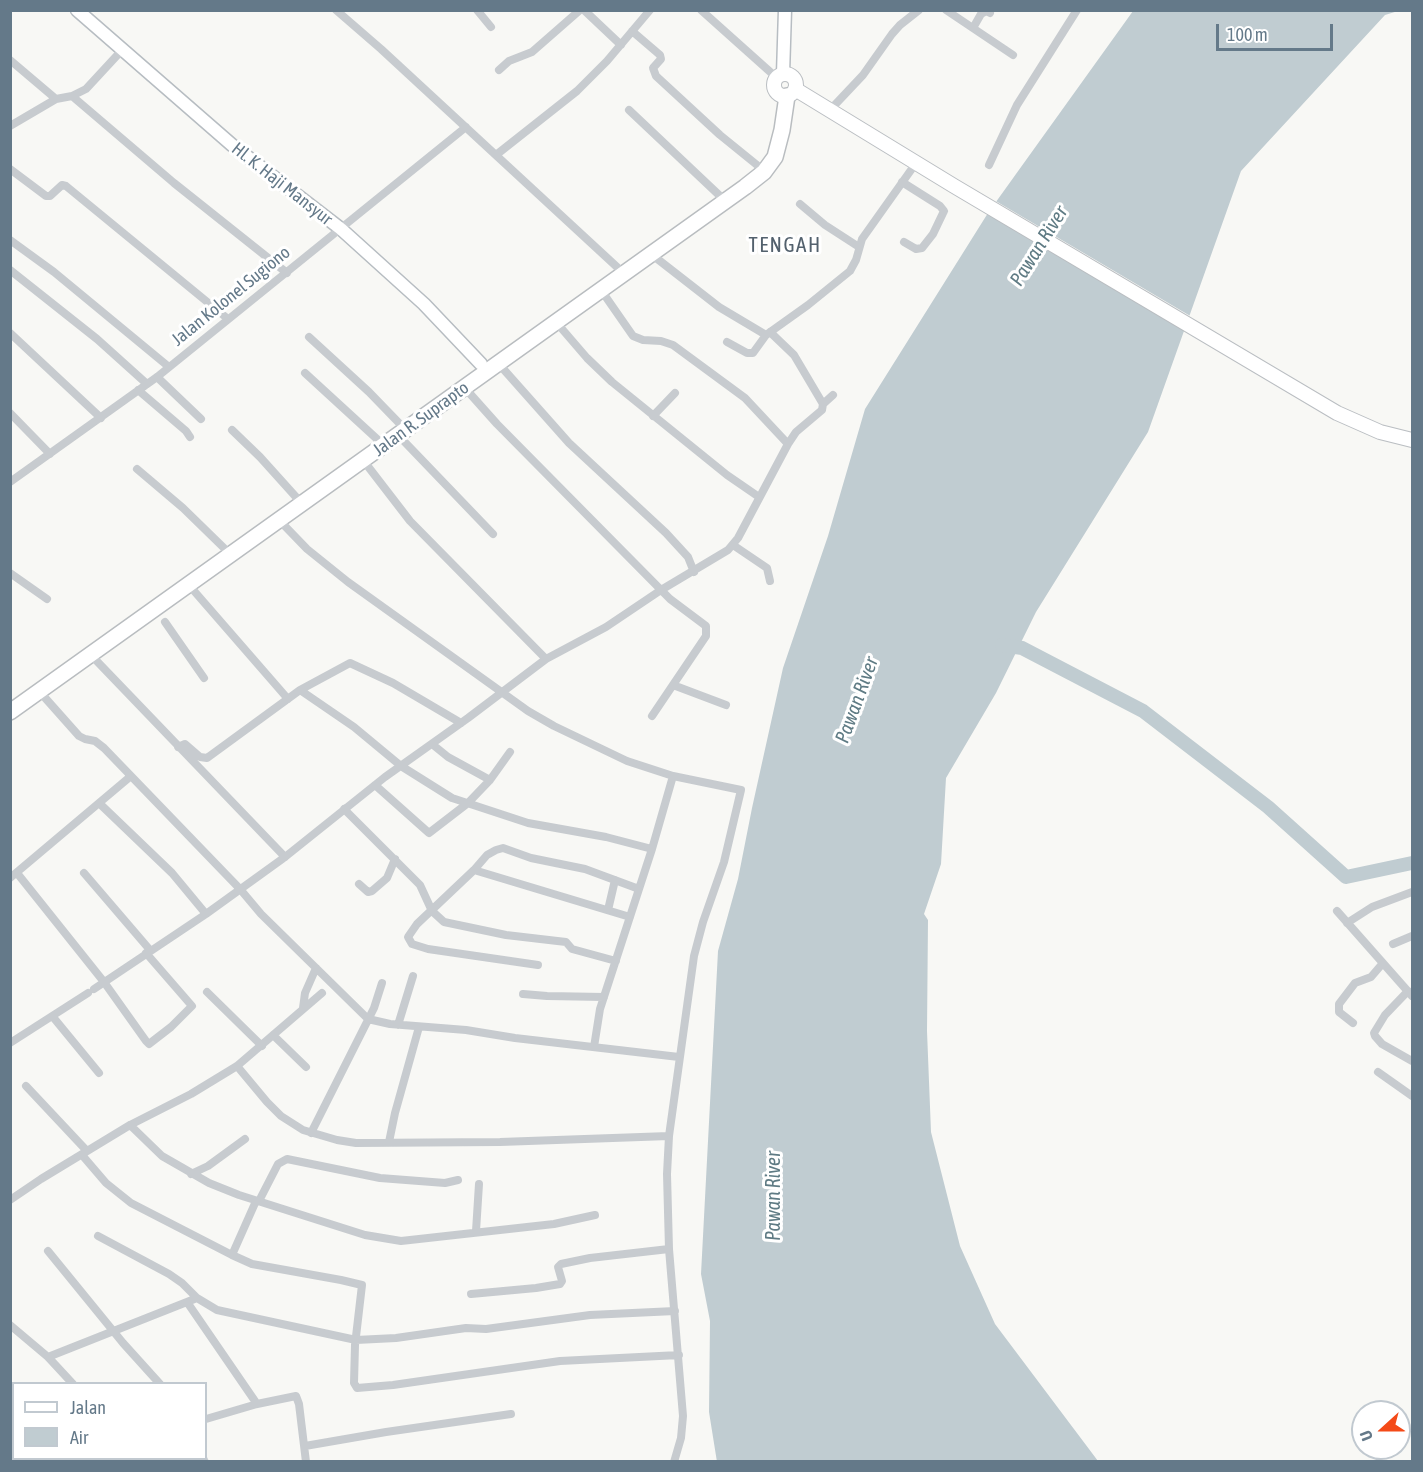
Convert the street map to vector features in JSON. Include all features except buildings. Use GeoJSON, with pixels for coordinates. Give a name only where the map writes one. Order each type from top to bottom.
{"type":"FeatureCollection","features":[{"type":"Feature","properties":{"kind":"highway","name":"Jalan R. Suprapto"},"geometry":{"type":"LineString","coordinates":[[10,701],[170,592],[224,548],[377,439],[404,425],[498,363],[562,314],[617,267],[719,195],[757,165],[764,157],[772,137],[784,86]]}},
{"type":"Feature","properties":{"kind":"highway","name":"Jalan R. Suprapto"},"geometry":{"type":"LineString","coordinates":[[10,712],[90,654],[160,616],[170,592],[188,584],[363,460],[481,364],[601,290],[764,172],[778,147],[784,86]]}},
{"type":"Feature","properties":{"kind":"main road"},"geometry":{"type":"LineString","coordinates":[[784,86],[830,110],[1337,413],[1380,432],[1413,440]]}},
{"type":"Feature","properties":{"kind":"street","name":"Hl. K. Haji Mansyur"},"geometry":{"type":"LineString","coordinates":[[77,10],[232,145],[341,229],[424,304],[481,364]]}},
{"type":"Feature","properties":{"kind":"street"},"geometry":{"type":"LineString","coordinates":[[336,10],[617,267]]}},
{"type":"Feature","properties":{"kind":"street"},"geometry":{"type":"LineString","coordinates":[[477,10],[491,27]]}},
{"type":"Feature","properties":{"kind":"street"},"geometry":{"type":"LineString","coordinates":[[500,70],[509,61],[532,52],[582,10],[621,45]]}},
{"type":"Feature","properties":{"kind":"street"},"geometry":{"type":"LineString","coordinates":[[496,155],[577,91],[621,45],[650,10]]}},
{"type":"Feature","properties":{"kind":"street"},"geometry":{"type":"LineString","coordinates":[[701,10],[784,86]]}},
{"type":"Feature","properties":{"kind":"street"},"geometry":{"type":"LineString","coordinates":[[784,86],[785,10]]}},
{"type":"Feature","properties":{"kind":"street"},"geometry":{"type":"LineString","coordinates":[[830,110],[863,75],[900,25],[919,10]]}},
{"type":"Feature","properties":{"kind":"street"},"geometry":{"type":"LineString","coordinates":[[946,10],[1013,55]]}},
{"type":"Feature","properties":{"kind":"street"},"geometry":{"type":"LineString","coordinates":[[989,165],[1017,105],[1077,10]]}},
{"type":"Feature","properties":{"kind":"street"},"geometry":{"type":"LineString","coordinates":[[973,28],[981,14],[986,11],[990,13]]}},
{"type":"Feature","properties":{"kind":"street"},"geometry":{"type":"LineString","coordinates":[[633,31],[660,55],[661,59],[653,68],[656,76],[720,135],[757,165]]}},
{"type":"Feature","properties":{"kind":"street"},"geometry":{"type":"LineString","coordinates":[[10,126],[56,99],[72,96],[86,89],[123,49]]}},
{"type":"Feature","properties":{"kind":"street"},"geometry":{"type":"LineString","coordinates":[[10,60],[56,99]]}},
{"type":"Feature","properties":{"kind":"street"},"geometry":{"type":"LineString","coordinates":[[72,96],[174,183],[286,273]]}},
{"type":"Feature","properties":{"kind":"street"},"geometry":{"type":"LineString","coordinates":[[629,110],[719,195]]}},
{"type":"Feature","properties":{"kind":"street","name":"Jalan Kolonel Sugiono"},"geometry":{"type":"LineString","coordinates":[[12,479],[157,377],[466,127]]}},
{"type":"Feature","properties":{"kind":"street"},"geometry":{"type":"LineString","coordinates":[[727,342],[751,354],[768,334],[850,271],[862,239],[916,163]]}},
{"type":"Feature","properties":{"kind":"street"},"geometry":{"type":"LineString","coordinates":[[10,169],[46,196],[50,196],[62,185],[66,186],[228,319]]}},
{"type":"Feature","properties":{"kind":"street"},"geometry":{"type":"LineString","coordinates":[[902,182],[940,206],[944,211],[933,234],[922,248],[916,249],[904,242]]}},
{"type":"Feature","properties":{"kind":"street"},"geometry":{"type":"LineString","coordinates":[[800,204],[825,225],[859,247]]}},
{"type":"Feature","properties":{"kind":"street"},"geometry":{"type":"LineString","coordinates":[[10,240],[54,272],[169,367]]}},
{"type":"Feature","properties":{"kind":"street"},"geometry":{"type":"LineString","coordinates":[[651,254],[719,307],[768,334],[794,355],[823,404]]}},
{"type":"Feature","properties":{"kind":"street"},"geometry":{"type":"LineString","coordinates":[[10,270],[97,339],[147,384]]}},
{"type":"Feature","properties":{"kind":"street"},"geometry":{"type":"LineString","coordinates":[[601,290],[633,336],[642,340],[661,341],[673,345],[745,398],[788,444]]}},
{"type":"Feature","properties":{"kind":"street"},"geometry":{"type":"LineString","coordinates":[[562,314],[599,371],[727,475],[759,497]]}},
{"type":"Feature","properties":{"kind":"street"},"geometry":{"type":"LineString","coordinates":[[10,333],[101,418]]}},
{"type":"Feature","properties":{"kind":"street"},"geometry":{"type":"LineString","coordinates":[[309,337],[404,425],[493,534]]}},
{"type":"Feature","properties":{"kind":"street"},"geometry":{"type":"LineString","coordinates":[[498,363],[569,444],[662,528],[688,557],[694,572]]}},
{"type":"Feature","properties":{"kind":"street"},"geometry":{"type":"LineString","coordinates":[[304,374],[377,439]]}},
{"type":"Feature","properties":{"kind":"street"},"geometry":{"type":"LineString","coordinates":[[157,377],[201,419]]}},
{"type":"Feature","properties":{"kind":"street"},"geometry":{"type":"LineString","coordinates":[[464,387],[497,424],[662,590],[707,630],[706,636],[652,716]]}},
{"type":"Feature","properties":{"kind":"street"},"geometry":{"type":"LineString","coordinates":[[138,390],[190,437]]}},
{"type":"Feature","properties":{"kind":"street"},"geometry":{"type":"LineString","coordinates":[[653,416],[675,393]]}},
{"type":"Feature","properties":{"kind":"street"},"geometry":{"type":"LineString","coordinates":[[12,1039],[53,1017],[206,914],[546,659],[606,627],[715,559],[733,545],[788,444],[802,427],[822,410],[823,404],[833,395]]}},
{"type":"Feature","properties":{"kind":"street"},"geometry":{"type":"LineString","coordinates":[[10,413],[50,454]]}},
{"type":"Feature","properties":{"kind":"street"},"geometry":{"type":"LineString","coordinates":[[232,430],[296,497]]}},
{"type":"Feature","properties":{"kind":"street"},"geometry":{"type":"LineString","coordinates":[[363,460],[410,521],[546,659]]}},
{"type":"Feature","properties":{"kind":"street"},"geometry":{"type":"LineString","coordinates":[[137,469],[183,508],[224,548]]}},
{"type":"Feature","properties":{"kind":"street"},"geometry":{"type":"LineString","coordinates":[[279,520],[307,549],[348,582],[528,711],[627,761],[673,776],[741,791],[723,862],[696,946],[669,1136],[667,1174],[669,1249],[682,1416],[681,1438],[674,1461]]}},
{"type":"Feature","properties":{"kind":"street"},"geometry":{"type":"LineString","coordinates":[[733,545],[767,568],[770,581]]}},
{"type":"Feature","properties":{"kind":"street"},"geometry":{"type":"LineString","coordinates":[[10,573],[47,599]]}},
{"type":"Feature","properties":{"kind":"street"},"geometry":{"type":"LineString","coordinates":[[188,584],[288,699]]}},
{"type":"Feature","properties":{"kind":"street"},"geometry":{"type":"LineString","coordinates":[[160,616],[204,678]]}},
{"type":"Feature","properties":{"kind":"street"},"geometry":{"type":"LineString","coordinates":[[90,654],[285,857]]}},
{"type":"Feature","properties":{"kind":"street"},"geometry":{"type":"LineString","coordinates":[[178,747],[185,744],[200,757],[207,758],[300,690],[350,663],[393,683],[461,723]]}},
{"type":"Feature","properties":{"kind":"street"},"geometry":{"type":"LineString","coordinates":[[672,684],[726,705]]}},
{"type":"Feature","properties":{"kind":"street"},"geometry":{"type":"LineString","coordinates":[[300,690],[365,735],[401,766],[452,798],[528,823],[606,837],[652,849]]}},
{"type":"Feature","properties":{"kind":"street"},"geometry":{"type":"LineString","coordinates":[[39,691],[79,736],[95,741],[132,776],[261,914],[316,968],[326,988],[368,1019],[398,1025],[457,1029],[679,1057]]}},
{"type":"Feature","properties":{"kind":"street"},"geometry":{"type":"LineString","coordinates":[[432,744],[448,758],[490,780]]}},
{"type":"Feature","properties":{"kind":"street"},"geometry":{"type":"LineString","coordinates":[[375,786],[427,832],[433,831],[468,803],[490,780],[510,752]]}},
{"type":"Feature","properties":{"kind":"street"},"geometry":{"type":"LineString","coordinates":[[84,873],[192,1006],[150,1044],[104,982],[14,876],[132,776]]}},
{"type":"Feature","properties":{"kind":"street"},"geometry":{"type":"LineString","coordinates":[[594,1047],[598,1016],[673,776]]}},
{"type":"Feature","properties":{"kind":"street"},"geometry":{"type":"LineString","coordinates":[[99,803],[172,873],[206,914]]}},
{"type":"Feature","properties":{"kind":"street"},"geometry":{"type":"LineString","coordinates":[[344,809],[420,885],[432,911],[439,919],[454,925],[506,935],[566,942],[572,949],[616,961]]}},
{"type":"Feature","properties":{"kind":"street"},"geometry":{"type":"LineString","coordinates":[[538,965],[456,955],[412,944],[408,939],[411,930],[488,855],[503,848],[531,858],[585,869],[639,889]]}},
{"type":"Feature","properties":{"kind":"street"},"geometry":{"type":"LineString","coordinates":[[359,884],[368,892],[372,891],[387,878],[395,859]]}},
{"type":"Feature","properties":{"kind":"street"},"geometry":{"type":"LineString","coordinates":[[474,870],[630,917]]}},
{"type":"Feature","properties":{"kind":"street"},"geometry":{"type":"LineString","coordinates":[[608,910],[615,880]]}},
{"type":"Feature","properties":{"kind":"street"},"geometry":{"type":"LineString","coordinates":[[1347,923],[1372,907],[1413,892]]}},
{"type":"Feature","properties":{"kind":"street"},"geometry":{"type":"LineString","coordinates":[[1337,911],[1410,993],[1385,1015],[1374,1033],[1382,1044],[1413,1061]]}},
{"type":"Feature","properties":{"kind":"street"},"geometry":{"type":"LineString","coordinates":[[1393,944],[1413,936]]}},
{"type":"Feature","properties":{"kind":"street"},"geometry":{"type":"LineString","coordinates":[[1353,1023],[1339,1012],[1339,1004],[1355,983],[1371,978],[1383,963]]}},
{"type":"Feature","properties":{"kind":"street"},"geometry":{"type":"LineString","coordinates":[[303,1008],[304,993],[316,968]]}},
{"type":"Feature","properties":{"kind":"street"},"geometry":{"type":"LineString","coordinates":[[398,1025],[413,976]]}},
{"type":"Feature","properties":{"kind":"street"},"geometry":{"type":"LineString","coordinates":[[311,1133],[374,1008],[382,983]]}},
{"type":"Feature","properties":{"kind":"street"},"geometry":{"type":"LineString","coordinates":[[10,1200],[130,1125],[191,1094],[237,1066],[326,988]]}},
{"type":"Feature","properties":{"kind":"street"},"geometry":{"type":"LineString","coordinates":[[207,992],[262,1046]]}},
{"type":"Feature","properties":{"kind":"street"},"geometry":{"type":"LineString","coordinates":[[523,994],[604,997]]}},
{"type":"Feature","properties":{"kind":"street"},"geometry":{"type":"LineString","coordinates":[[53,1017],[99,1074]]}},
{"type":"Feature","properties":{"kind":"street"},"geometry":{"type":"LineString","coordinates":[[389,1142],[394,1113],[419,1027]]}},
{"type":"Feature","properties":{"kind":"street"},"geometry":{"type":"LineString","coordinates":[[273,1035],[306,1067]]}},
{"type":"Feature","properties":{"kind":"street"},"geometry":{"type":"LineString","coordinates":[[237,1066],[281,1116],[311,1133],[356,1143],[545,1141],[669,1136]]}},
{"type":"Feature","properties":{"kind":"street"},"geometry":{"type":"LineString","coordinates":[[1378,1072],[1413,1096]]}},
{"type":"Feature","properties":{"kind":"street"},"geometry":{"type":"LineString","coordinates":[[26,1086],[84,1153],[106,1183],[131,1203],[252,1264],[361,1284],[363,1289],[356,1340],[354,1383],[360,1388],[421,1382],[560,1361],[679,1355]]}},
{"type":"Feature","properties":{"kind":"street"},"geometry":{"type":"LineString","coordinates":[[130,1125],[162,1156],[210,1183],[365,1235],[401,1241],[554,1224],[595,1215]]}},
{"type":"Feature","properties":{"kind":"street"},"geometry":{"type":"LineString","coordinates":[[191,1174],[208,1166],[245,1139]]}},
{"type":"Feature","properties":{"kind":"street"},"geometry":{"type":"LineString","coordinates":[[232,1255],[278,1164],[287,1159],[380,1178],[445,1183],[458,1180]]}},
{"type":"Feature","properties":{"kind":"street"},"geometry":{"type":"LineString","coordinates":[[476,1231],[479,1184]]}},
{"type":"Feature","properties":{"kind":"street"},"geometry":{"type":"LineString","coordinates":[[98,1236],[170,1274],[197,1298],[217,1310],[356,1340],[396,1338],[466,1328],[486,1329],[590,1315],[675,1311]]}},
{"type":"Feature","properties":{"kind":"street"},"geometry":{"type":"LineString","coordinates":[[471,1294],[560,1284],[562,1281],[558,1267],[561,1264],[590,1258],[669,1249]]}},
{"type":"Feature","properties":{"kind":"street"},"geometry":{"type":"LineString","coordinates":[[48,1251],[114,1332],[159,1382]]}},
{"type":"Feature","properties":{"kind":"street"},"geometry":{"type":"LineString","coordinates":[[48,1357],[197,1298]]}},
{"type":"Feature","properties":{"kind":"street"},"geometry":{"type":"LineString","coordinates":[[187,1302],[257,1404]]}},
{"type":"Feature","properties":{"kind":"street"},"geometry":{"type":"LineString","coordinates":[[10,1325],[48,1357],[72,1382]]}},
{"type":"Feature","properties":{"kind":"street"},"geometry":{"type":"LineString","coordinates":[[207,1419],[257,1404],[296,1396],[306,1461]]}},
{"type":"Feature","properties":{"kind":"street"},"geometry":{"type":"LineString","coordinates":[[304,1446],[511,1414]]}},
{"type":"Feature","properties":{"kind":"water","name":"Pawan River"},"geometry":{"type":"Polygon","coordinates":[[[1133,11],[1398,11],[1385,15],[1241,171],[1148,432],[1036,612],[996,693],[946,778],[941,864],[924,914],[928,920],[927,1031],[931,1132],[960,1246],[995,1324],[1098,1461],[717,1462],[709,1412],[710,1321],[701,1274],[718,951],[738,879],[783,668],[828,536],[865,409],[988,213],[1133,11]]]}},
{"type":"Feature","properties":{"kind":"pier"},"geometry":{"type":"Polygon","coordinates":[[[994,200],[1192,317],[1188,328],[987,210],[994,200]]]}},
{"type":"Feature","properties":{"kind":"waterway"},"geometry":{"type":"LineString","coordinates":[[1002,645],[1022,648],[1143,711],[1268,807],[1346,877],[1412,863]]}},
{"type":"Feature","properties":{"kind":"district","name":"TENGAH"},"geometry":{"type":"Point","coordinates":[785,245]}}]}
